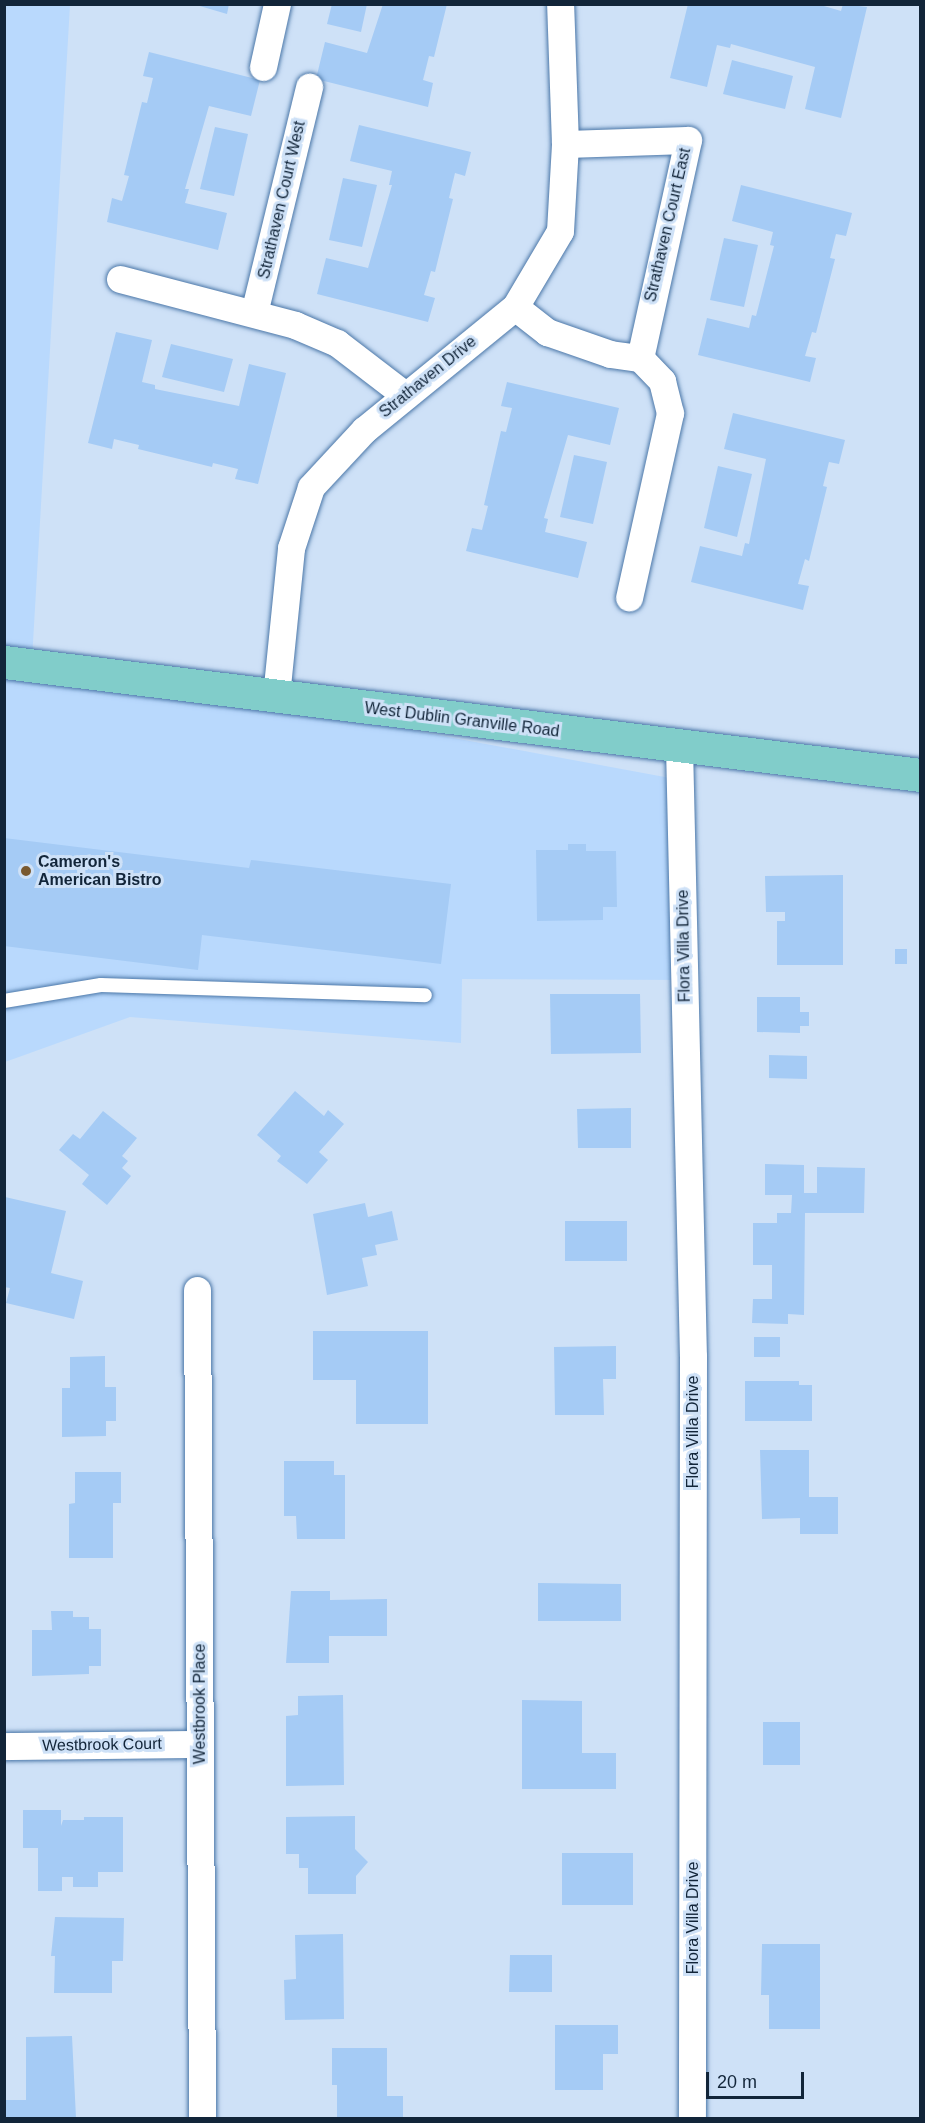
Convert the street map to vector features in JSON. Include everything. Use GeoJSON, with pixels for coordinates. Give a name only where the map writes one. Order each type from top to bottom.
{"type":"FeatureCollection","features":[{"type":"Feature","properties":{"kind":"main road","name":"West Dublin Granville Road"},"geometry":{"type":"LineString","coordinates":[[4,662],[921,776]]}},
{"type":"Feature","properties":{"kind":"street"},"geometry":{"type":"LineString","coordinates":[[263,67],[277,4]]}},
{"type":"Feature","properties":{"kind":"street","name":"Strathaven Drive"},"geometry":{"type":"LineString","coordinates":[[276,696],[291,548],[311,487],[364,430],[515,307],[560,231],[565,144],[560,4]]}},
{"type":"Feature","properties":{"kind":"street","name":"Strathaven Court West"},"geometry":{"type":"LineString","coordinates":[[254,313],[309,87]]}},
{"type":"Feature","properties":{"kind":"street","name":"Strathaven Court East"},"geometry":{"type":"LineString","coordinates":[[565,144],[688,140],[640,358]]}},
{"type":"Feature","properties":{"kind":"street"},"geometry":{"type":"LineString","coordinates":[[120,279],[254,313],[337,343],[405,395]]}},
{"type":"Feature","properties":{"kind":"street"},"geometry":{"type":"LineString","coordinates":[[515,307],[547,332],[610,354],[640,358],[662,381],[670,413],[629,597]]}},
{"type":"Feature","properties":{"kind":"street","name":"Flora Villa Drive"},"geometry":{"type":"LineString","coordinates":[[679,746],[693,1356],[692,2118]]}},
{"type":"Feature","properties":{"kind":"street","name":"Westbrook Place"},"geometry":{"type":"LineString","coordinates":[[197,1290],[202,2118]]}},
{"type":"Feature","properties":{"kind":"street","name":"Westbrook Court"},"geometry":{"type":"LineString","coordinates":[[4,1746],[200,1744]]}},
{"type":"Feature","properties":{"kind":"lane"},"geometry":{"type":"LineString","coordinates":[[4,1000],[101,985],[425,995]]}},
{"type":"Feature","properties":{"kind":"shaded area"},"geometry":{"type":"Polygon","coordinates":[[[5,5],[70,5],[32,660],[681,780],[695,980],[462,979],[461,1043],[130,1017],[5,1062],[5,5]]]}},
{"type":"Feature","properties":{"kind":"building"},"geometry":{"type":"Polygon","coordinates":[[[193,4],[229,4],[227,14],[193,4]]]}},
{"type":"Feature","properties":{"kind":"building"},"geometry":{"type":"Polygon","coordinates":[[[332,4],[367,4],[361,32],[327,24],[332,4]]]}},
{"type":"Feature","properties":{"kind":"building"},"geometry":{"type":"Polygon","coordinates":[[[383,4],[447,4],[434,57],[429,56],[423,80],[433,83],[428,107],[316,79],[325,42],[367,53],[383,4]]]}},
{"type":"Feature","properties":{"kind":"building"},"geometry":{"type":"Polygon","coordinates":[[[688,4],[817,4],[841,11],[843,4],[867,7],[841,118],[805,109],[815,67],[731,44],[730,48],[717,45],[707,87],[670,78],[688,4]]]}},
{"type":"Feature","properties":{"kind":"building"},"geometry":{"type":"Polygon","coordinates":[[[149,52],[260,80],[251,116],[209,106],[185,189],[189,189],[185,203],[227,213],[218,250],[107,222],[112,198],[122,201],[129,176],[124,175],[142,102],[147,103],[153,78],[143,76],[149,52]]]}},
{"type":"Feature","properties":{"kind":"building"},"geometry":{"type":"Polygon","coordinates":[[[732,60],[793,76],[785,109],[723,94],[732,60]]]}},
{"type":"Feature","properties":{"kind":"building"},"geometry":{"type":"Polygon","coordinates":[[[359,125],[471,152],[465,176],[455,173],[449,198],[453,199],[435,272],[431,271],[424,295],[435,298],[428,322],[317,294],[326,258],[368,268],[392,185],[389,185],[392,171],[350,161],[359,125]]]}},
{"type":"Feature","properties":{"kind":"building"},"geometry":{"type":"Polygon","coordinates":[[[215,127],[248,134],[234,196],[200,189],[215,127]]]}},
{"type":"Feature","properties":{"kind":"building"},"geometry":{"type":"Polygon","coordinates":[[[343,178],[377,185],[362,247],[329,240],[343,178]]]}},
{"type":"Feature","properties":{"kind":"building"},"geometry":{"type":"Polygon","coordinates":[[[741,185],[852,213],[846,236],[836,234],[830,258],[835,259],[816,333],[812,332],[805,356],[816,358],[810,382],[698,355],[707,318],[749,328],[752,315],[756,316],[774,246],[770,245],[773,232],[732,221],[741,185]]]}},
{"type":"Feature","properties":{"kind":"building"},"geometry":{"type":"Polygon","coordinates":[[[724,238],[758,245],[744,307],[710,300],[724,238]]]}},
{"type":"Feature","properties":{"kind":"building"},"geometry":{"type":"Polygon","coordinates":[[[116,332],[152,340],[142,382],[155,385],[155,389],[239,406],[249,364],[286,373],[258,484],[235,479],[238,469],[213,463],[212,467],[138,449],[139,445],[114,439],[112,449],[88,443],[116,332]]]}},
{"type":"Feature","properties":{"kind":"building"},"geometry":{"type":"Polygon","coordinates":[[[171,344],[233,359],[224,392],[162,377],[171,344]]]}},
{"type":"Feature","properties":{"kind":"building"},"geometry":{"type":"Polygon","coordinates":[[[507,382],[619,408],[610,445],[568,435],[544,518],[548,519],[545,532],[587,542],[578,578],[466,551],[472,528],[482,530],[488,506],[484,505],[501,431],[506,432],[512,408],[501,406],[507,382]]]}},
{"type":"Feature","properties":{"kind":"building"},"geometry":{"type":"Polygon","coordinates":[[[733,413],[845,440],[839,464],[829,462],[823,486],[827,487],[809,561],[805,559],[798,584],[809,586],[803,610],[691,582],[700,546],[742,556],[745,543],[749,544],[766,459],[724,449],[733,413]]]}},
{"type":"Feature","properties":{"kind":"building"},"geometry":{"type":"Polygon","coordinates":[[[574,455],[607,462],[593,524],[560,517],[574,455]]]}},
{"type":"Feature","properties":{"kind":"building"},"geometry":{"type":"Polygon","coordinates":[[[718,466],[752,474],[737,537],[704,528],[718,466]]]}},
{"type":"Feature","properties":{"kind":"building"},"geometry":{"type":"Polygon","coordinates":[[[4,838],[249,868],[251,860],[451,884],[441,964],[202,935],[198,970],[4,946],[4,838]]]}},
{"type":"Feature","properties":{"kind":"building"},"geometry":{"type":"Polygon","coordinates":[[[568,844],[586,844],[586,851],[616,851],[617,907],[603,907],[603,920],[537,921],[536,850],[568,850],[568,844]]]}},
{"type":"Feature","properties":{"kind":"building"},"geometry":{"type":"Polygon","coordinates":[[[843,875],[843,965],[777,965],[777,921],[785,921],[785,912],[766,912],[765,876],[843,875]]]}},
{"type":"Feature","properties":{"kind":"building"},"geometry":{"type":"Polygon","coordinates":[[[895,949],[907,949],[907,964],[895,964],[895,949]]]}},
{"type":"Feature","properties":{"kind":"building"},"geometry":{"type":"Polygon","coordinates":[[[550,994],[640,994],[641,1053],[551,1054],[550,994]]]}},
{"type":"Feature","properties":{"kind":"building"},"geometry":{"type":"Polygon","coordinates":[[[757,997],[800,997],[800,1012],[809,1012],[809,1026],[800,1026],[800,1033],[757,1032],[757,997]]]}},
{"type":"Feature","properties":{"kind":"building"},"geometry":{"type":"Polygon","coordinates":[[[769,1055],[807,1056],[807,1079],[769,1078],[769,1055]]]}},
{"type":"Feature","properties":{"kind":"building"},"geometry":{"type":"Polygon","coordinates":[[[295,1091],[324,1116],[328,1110],[344,1124],[319,1152],[328,1160],[307,1184],[277,1161],[281,1156],[257,1135],[295,1091]]]}},
{"type":"Feature","properties":{"kind":"building"},"geometry":{"type":"Polygon","coordinates":[[[631,1108],[631,1148],[578,1148],[577,1109],[631,1108]]]}},
{"type":"Feature","properties":{"kind":"building"},"geometry":{"type":"Polygon","coordinates":[[[103,1111],[137,1138],[122,1156],[128,1161],[122,1168],[131,1176],[107,1205],[82,1184],[89,1175],[59,1150],[73,1134],[80,1139],[103,1111]]]}},
{"type":"Feature","properties":{"kind":"building"},"geometry":{"type":"Polygon","coordinates":[[[765,1164],[804,1165],[804,1193],[817,1193],[817,1167],[865,1168],[864,1213],[805,1213],[804,1315],[788,1314],[788,1324],[752,1323],[753,1299],[772,1299],[772,1265],[753,1265],[753,1223],[777,1223],[777,1213],[791,1213],[792,1195],[765,1195],[765,1164]]]}},
{"type":"Feature","properties":{"kind":"building"},"geometry":{"type":"Polygon","coordinates":[[[5,1197],[66,1211],[51,1273],[83,1281],[74,1319],[6,1303],[10,1288],[4,1287],[5,1197]]]}},
{"type":"Feature","properties":{"kind":"building"},"geometry":{"type":"Polygon","coordinates":[[[365,1203],[368,1217],[392,1211],[398,1240],[375,1245],[377,1255],[362,1258],[368,1286],[327,1295],[313,1214],[365,1203]]]}},
{"type":"Feature","properties":{"kind":"building"},"geometry":{"type":"Polygon","coordinates":[[[565,1221],[627,1221],[627,1261],[565,1261],[565,1221]]]}},
{"type":"Feature","properties":{"kind":"building"},"geometry":{"type":"Polygon","coordinates":[[[313,1331],[428,1331],[428,1424],[356,1424],[356,1380],[313,1380],[313,1331]]]}},
{"type":"Feature","properties":{"kind":"building"},"geometry":{"type":"Polygon","coordinates":[[[754,1337],[780,1337],[780,1357],[754,1357],[754,1337]]]}},
{"type":"Feature","properties":{"kind":"building"},"geometry":{"type":"Polygon","coordinates":[[[616,1346],[616,1379],[603,1379],[604,1415],[555,1415],[554,1347],[616,1346]]]}},
{"type":"Feature","properties":{"kind":"building"},"geometry":{"type":"Polygon","coordinates":[[[105,1356],[105,1387],[116,1387],[116,1421],[106,1421],[106,1436],[62,1437],[62,1388],[70,1388],[70,1357],[105,1356]]]}},
{"type":"Feature","properties":{"kind":"building"},"geometry":{"type":"Polygon","coordinates":[[[745,1381],[799,1381],[799,1385],[812,1385],[812,1421],[745,1421],[745,1381]]]}},
{"type":"Feature","properties":{"kind":"building"},"geometry":{"type":"Polygon","coordinates":[[[760,1450],[809,1450],[809,1497],[838,1497],[838,1534],[800,1534],[800,1518],[762,1519],[760,1450]]]}},
{"type":"Feature","properties":{"kind":"building"},"geometry":{"type":"Polygon","coordinates":[[[284,1461],[334,1461],[334,1475],[345,1475],[345,1539],[297,1539],[296,1516],[284,1516],[284,1461]]]}},
{"type":"Feature","properties":{"kind":"building"},"geometry":{"type":"Polygon","coordinates":[[[75,1472],[121,1472],[121,1503],[113,1503],[113,1558],[69,1558],[69,1504],[75,1503],[75,1472]]]}},
{"type":"Feature","properties":{"kind":"building"},"geometry":{"type":"Polygon","coordinates":[[[538,1583],[621,1584],[621,1621],[538,1621],[538,1583]]]}},
{"type":"Feature","properties":{"kind":"building"},"geometry":{"type":"Polygon","coordinates":[[[291,1591],[330,1591],[330,1600],[387,1599],[387,1636],[329,1636],[329,1663],[286,1663],[291,1591]]]}},
{"type":"Feature","properties":{"kind":"building"},"geometry":{"type":"Polygon","coordinates":[[[51,1611],[73,1611],[73,1617],[89,1617],[89,1629],[101,1629],[101,1666],[89,1666],[89,1674],[32,1676],[32,1630],[52,1630],[51,1611]]]}},
{"type":"Feature","properties":{"kind":"building"},"geometry":{"type":"Polygon","coordinates":[[[343,1695],[344,1785],[286,1786],[286,1716],[298,1715],[298,1696],[343,1695]]]}},
{"type":"Feature","properties":{"kind":"building"},"geometry":{"type":"Polygon","coordinates":[[[522,1700],[582,1701],[582,1753],[616,1753],[616,1789],[522,1789],[522,1700]]]}},
{"type":"Feature","properties":{"kind":"building"},"geometry":{"type":"Polygon","coordinates":[[[763,1722],[800,1722],[800,1765],[763,1765],[763,1722]]]}},
{"type":"Feature","properties":{"kind":"building"},"geometry":{"type":"Polygon","coordinates":[[[23,1810],[61,1810],[61,1826],[63,1820],[84,1820],[84,1817],[123,1817],[123,1872],[98,1872],[98,1887],[73,1887],[73,1877],[62,1877],[62,1891],[38,1891],[38,1848],[23,1848],[23,1810]]]}},
{"type":"Feature","properties":{"kind":"building"},"geometry":{"type":"Polygon","coordinates":[[[355,1816],[355,1849],[368,1862],[356,1876],[356,1894],[308,1894],[308,1868],[299,1868],[299,1854],[286,1854],[286,1817],[355,1816]]]}},
{"type":"Feature","properties":{"kind":"building"},"geometry":{"type":"Polygon","coordinates":[[[562,1853],[633,1853],[633,1905],[562,1905],[562,1853]]]}},
{"type":"Feature","properties":{"kind":"building"},"geometry":{"type":"Polygon","coordinates":[[[55,1917],[124,1918],[123,1961],[112,1961],[112,1993],[54,1993],[55,1956],[51,1956],[55,1917]]]}},
{"type":"Feature","properties":{"kind":"building"},"geometry":{"type":"Polygon","coordinates":[[[343,1934],[344,2019],[285,2020],[284,1980],[296,1979],[295,1935],[343,1934]]]}},
{"type":"Feature","properties":{"kind":"building"},"geometry":{"type":"Polygon","coordinates":[[[762,1944],[820,1944],[820,2029],[769,2029],[769,1995],[761,1995],[762,1944]]]}},
{"type":"Feature","properties":{"kind":"building"},"geometry":{"type":"Polygon","coordinates":[[[510,1955],[552,1955],[552,1992],[509,1992],[510,1955]]]}},
{"type":"Feature","properties":{"kind":"building"},"geometry":{"type":"Polygon","coordinates":[[[555,2025],[618,2025],[618,2054],[603,2054],[603,2090],[555,2090],[555,2025]]]}},
{"type":"Feature","properties":{"kind":"building"},"geometry":{"type":"Polygon","coordinates":[[[72,2036],[76,2118],[4,2118],[4,2100],[26,2100],[26,2037],[72,2036]]]}},
{"type":"Feature","properties":{"kind":"building"},"geometry":{"type":"Polygon","coordinates":[[[332,2048],[387,2048],[387,2096],[403,2096],[403,2117],[337,2118],[337,2085],[332,2085],[332,2048]]]}},
{"type":"Feature","properties":{"kind":"place","name":"Cameron's American Bistro"},"geometry":{"type":"Point","coordinates":[26,871]}}]}
